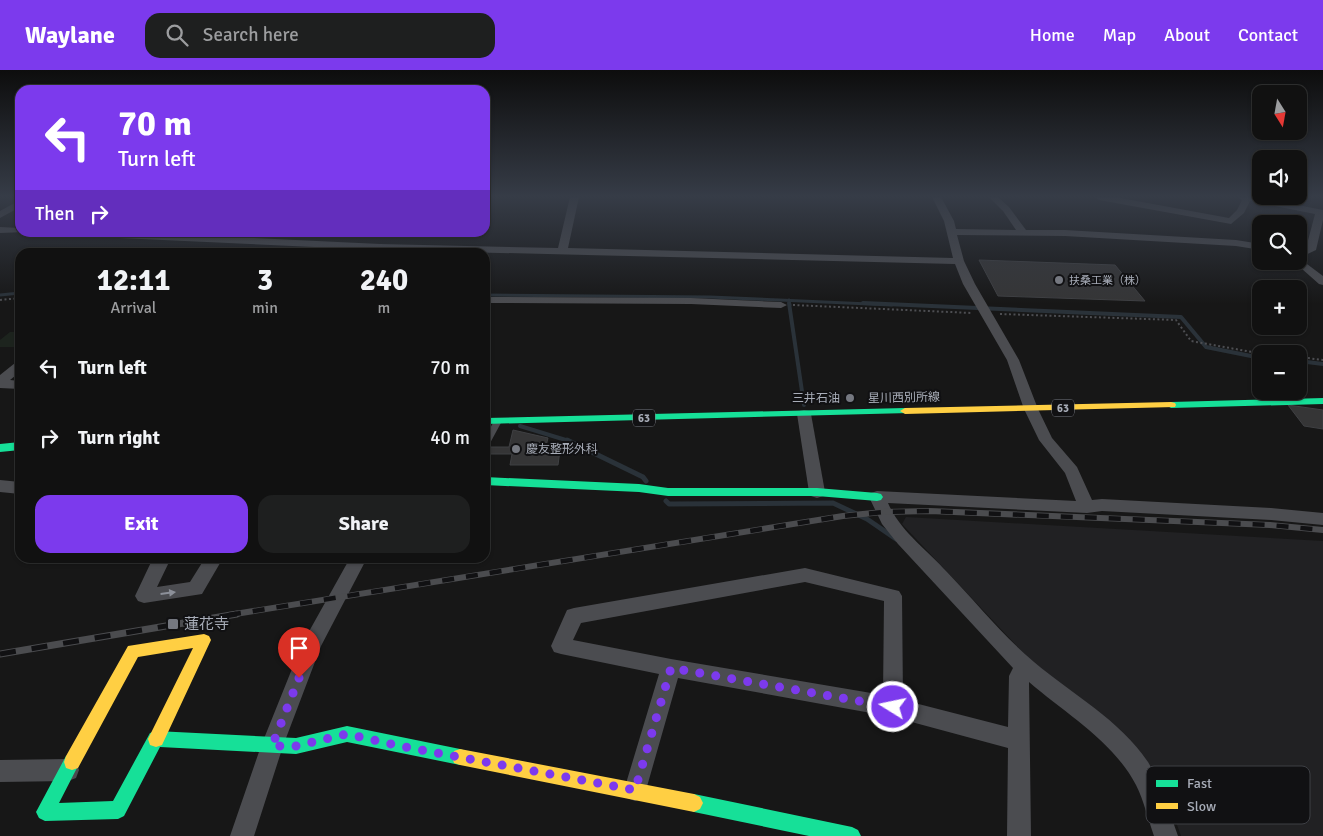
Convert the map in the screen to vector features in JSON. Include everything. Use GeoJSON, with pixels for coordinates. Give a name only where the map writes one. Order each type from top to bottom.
{"type":"FeatureCollection","features":[{"type":"Feature","properties":{"kind":"street"},"geometry":{"type":"LineString","coordinates":[[562,251],[566,233]]}},
{"type":"Feature","properties":{"kind":"street"},"geometry":{"type":"LineString","coordinates":[[951,233],[959,261],[969,284],[1012,360],[1046,440],[1072,471],[1088,507]]}},
{"type":"Feature","properties":{"kind":"street"},"geometry":{"type":"LineString","coordinates":[[1038,233],[1252,245]]}},
{"type":"Feature","properties":{"kind":"street"},"geometry":{"type":"LineString","coordinates":[[1307,252],[1311,250],[1316,233]]}},
{"type":"Feature","properties":{"kind":"street"},"geometry":{"type":"LineString","coordinates":[[157,237],[417,248]]}},
{"type":"Feature","properties":{"kind":"street"},"geometry":{"type":"LineString","coordinates":[[490,250],[959,261]]}},
{"type":"Feature","properties":{"kind":"street"},"geometry":{"type":"LineString","coordinates":[[1307,269],[1323,282]]}},
{"type":"Feature","properties":{"kind":"street"},"geometry":{"type":"LineString","coordinates":[[490,300],[691,301],[782,305]]}},
{"type":"Feature","properties":{"kind":"street"},"geometry":{"type":"LineString","coordinates":[[0,383],[15,370]]}},
{"type":"Feature","properties":{"kind":"street"},"geometry":{"type":"LineString","coordinates":[[0,383],[15,384]]}},
{"type":"Feature","properties":{"kind":"street","name":"星川西別所線"},"geometry":{"type":"LineString","coordinates":[[490,421],[1323,401]]}},
{"type":"Feature","properties":{"kind":"street"},"geometry":{"type":"LineString","coordinates":[[804,414],[817,492]]}},
{"type":"Feature","properties":{"kind":"street"},"geometry":{"type":"LineString","coordinates":[[0,448],[15,446]]}},
{"type":"Feature","properties":{"kind":"street"},"geometry":{"type":"LineString","coordinates":[[490,481],[639,488],[668,492],[817,492],[1088,507],[1102,505],[1262,513],[1323,518]]}},
{"type":"Feature","properties":{"kind":"street"},"geometry":{"type":"LineString","coordinates":[[0,486],[15,488]]}},
{"type":"Feature","properties":{"kind":"street"},"geometry":{"type":"LineString","coordinates":[[877,496],[882,512],[892,525],[989,632],[1027,668],[1123,749],[1139,769],[1146,782]]}},
{"type":"Feature","properties":{"kind":"street"},"geometry":{"type":"LineString","coordinates":[[158,563],[144,596],[196,589],[211,563]]}},
{"type":"Feature","properties":{"kind":"street"},"geometry":{"type":"LineString","coordinates":[[242,836],[272,746],[312,644],[348,581],[356,563]]}},
{"type":"Feature","properties":{"kind":"street"},"geometry":{"type":"LineString","coordinates":[[893,707],[894,596],[805,575],[574,616],[561,646],[671,668],[893,707],[1019,740]]}},
{"type":"Feature","properties":{"kind":"street"},"geometry":{"type":"LineString","coordinates":[[204,640],[156,739],[118,810],[45,812],[133,651],[204,640]]}},
{"type":"Feature","properties":{"kind":"street"},"geometry":{"type":"LineString","coordinates":[[635,790],[671,668]]}},
{"type":"Feature","properties":{"kind":"street"},"geometry":{"type":"LineString","coordinates":[[1019,836],[1020,676],[1027,668]]}},
{"type":"Feature","properties":{"kind":"street"},"geometry":{"type":"LineString","coordinates":[[156,739],[296,746],[347,734],[400,746],[635,790],[852,836]]}},
{"type":"Feature","properties":{"kind":"street"},"geometry":{"type":"LineString","coordinates":[[0,771],[68,770]]}},
{"type":"Feature","properties":{"kind":"street"},"geometry":{"type":"LineString","coordinates":[[1162,824],[1166,836]]}},
{"type":"Feature","properties":{"kind":"lane"},"geometry":{"type":"LineString","coordinates":[[490,436],[498,421]]}},
{"type":"Feature","properties":{"kind":"path"},"geometry":{"type":"LineString","coordinates":[[0,300],[15,298]]}},
{"type":"Feature","properties":{"kind":"path"},"geometry":{"type":"LineString","coordinates":[[1196,342],[1252,352]]}},
{"type":"Feature","properties":{"kind":"path"},"geometry":{"type":"LineString","coordinates":[[1307,358],[1323,360]]}},
{"type":"Feature","properties":{"kind":"shaded area"},"geometry":{"type":"Polygon","coordinates":[[[10,332],[15,332],[15,347],[0,347],[0,340],[10,332]]]}},
{"type":"Feature","properties":{"kind":"shaded area"},"geometry":{"type":"Polygon","coordinates":[[[906,517],[1323,541],[1323,836],[1181,836],[1177,824],[1310,824],[1310,766],[1150,766],[1143,755],[1112,725],[1029,659],[902,524],[906,517]]]}},
{"type":"Feature","properties":{"kind":"building","name":"扶桑工業（株）"},"geometry":{"type":"Polygon","coordinates":[[[979,260],[1115,265],[1145,301],[998,296],[979,260]]]}},
{"type":"Feature","properties":{"kind":"building"},"geometry":{"type":"Polygon","coordinates":[[[1288,405],[1323,410],[1323,429],[1304,426],[1288,405]]]}},
{"type":"Feature","properties":{"kind":"building","name":"慶友整形外科"},"geometry":{"type":"Polygon","coordinates":[[[513,430],[548,438],[545,450],[560,450],[558,465],[510,465],[512,454],[490,454],[490,447],[509,447],[513,430]]]}},
{"type":"Feature","properties":{"kind":"waterway"},"geometry":{"type":"LineString","coordinates":[[0,295],[15,294]]}},
{"type":"Feature","properties":{"kind":"waterway"},"geometry":{"type":"LineString","coordinates":[[490,295],[710,297],[789,300]]}},
{"type":"Feature","properties":{"kind":"waterway"},"geometry":{"type":"LineString","coordinates":[[789,300],[892,305]]}},
{"type":"Feature","properties":{"kind":"waterway"},"geometry":{"type":"LineString","coordinates":[[789,300],[790,305]]}},
{"type":"Feature","properties":{"kind":"waterway"},"geometry":{"type":"LineString","coordinates":[[789,303],[804,405]]}},
{"type":"Feature","properties":{"kind":"waterway"},"geometry":{"type":"LineString","coordinates":[[863,303],[1181,317],[1206,347],[1252,356]]}},
{"type":"Feature","properties":{"kind":"waterway"},"geometry":{"type":"LineString","coordinates":[[1307,362],[1323,364]]}},
{"type":"Feature","properties":{"kind":"waterway"},"geometry":{"type":"LineString","coordinates":[[520,426],[569,441]]}},
{"type":"Feature","properties":{"kind":"waterway"},"geometry":{"type":"LineString","coordinates":[[567,440],[643,477],[646,481]]}},
{"type":"Feature","properties":{"kind":"waterway"},"geometry":{"type":"LineString","coordinates":[[666,501],[669,504],[833,503],[867,519],[896,539]]}},
{"type":"Feature","properties":{"kind":"railway"},"geometry":{"type":"LineString","coordinates":[[229,615],[843,516],[883,512],[930,511],[1270,525],[1323,530]]}},
{"type":"Feature","properties":{"kind":"railway"},"geometry":{"type":"LineString","coordinates":[[0,654],[237,614]]}},
{"type":"Feature","properties":{"kind":"traffic: fast"},"geometry":{"type":"LineString","coordinates":[[1171,405],[1323,401]]}},
{"type":"Feature","properties":{"kind":"traffic: fast"},"geometry":{"type":"LineString","coordinates":[[490,421],[905,411]]}},
{"type":"Feature","properties":{"kind":"traffic: fast"},"geometry":{"type":"LineString","coordinates":[[0,448],[15,446]]}},
{"type":"Feature","properties":{"kind":"traffic: fast"},"geometry":{"type":"LineString","coordinates":[[490,481],[639,488],[668,492],[817,492],[877,497]]}},
{"type":"Feature","properties":{"kind":"traffic: fast"},"geometry":{"type":"LineString","coordinates":[[72,762],[45,812],[118,810],[156,739],[296,746],[347,734],[460,757]]}},
{"type":"Feature","properties":{"kind":"traffic: fast"},"geometry":{"type":"LineString","coordinates":[[694,803],[852,836]]}},
{"type":"Feature","properties":{"kind":"traffic: slow"},"geometry":{"type":"LineString","coordinates":[[905,411],[1171,405]]}},
{"type":"Feature","properties":{"kind":"traffic: slow"},"geometry":{"type":"LineString","coordinates":[[72,762],[133,651],[204,640],[156,739]]}},
{"type":"Feature","properties":{"kind":"traffic: slow"},"geometry":{"type":"LineString","coordinates":[[460,757],[694,803]]}},
{"type":"Feature","properties":{"kind":"place","name":"扶桑工業（株）"},"geometry":{"type":"Point","coordinates":[1059,280]}},
{"type":"Feature","properties":{"kind":"place","name":"三井石油"},"geometry":{"type":"Point","coordinates":[850,398]}},
{"type":"Feature","properties":{"kind":"place","name":"慶友整形外科"},"geometry":{"type":"Point","coordinates":[516,449]}},
{"type":"Feature","properties":{"kind":"place","name":"蓮花寺"},"geometry":{"type":"Point","coordinates":[173,624]}},
{"type":"Feature","properties":{"kind":"route"},"geometry":{"type":"LineString","coordinates":[[299,678],[272,746],[296,746],[347,734],[400,746],[635,790],[671,668],[893,707]]}}]}
